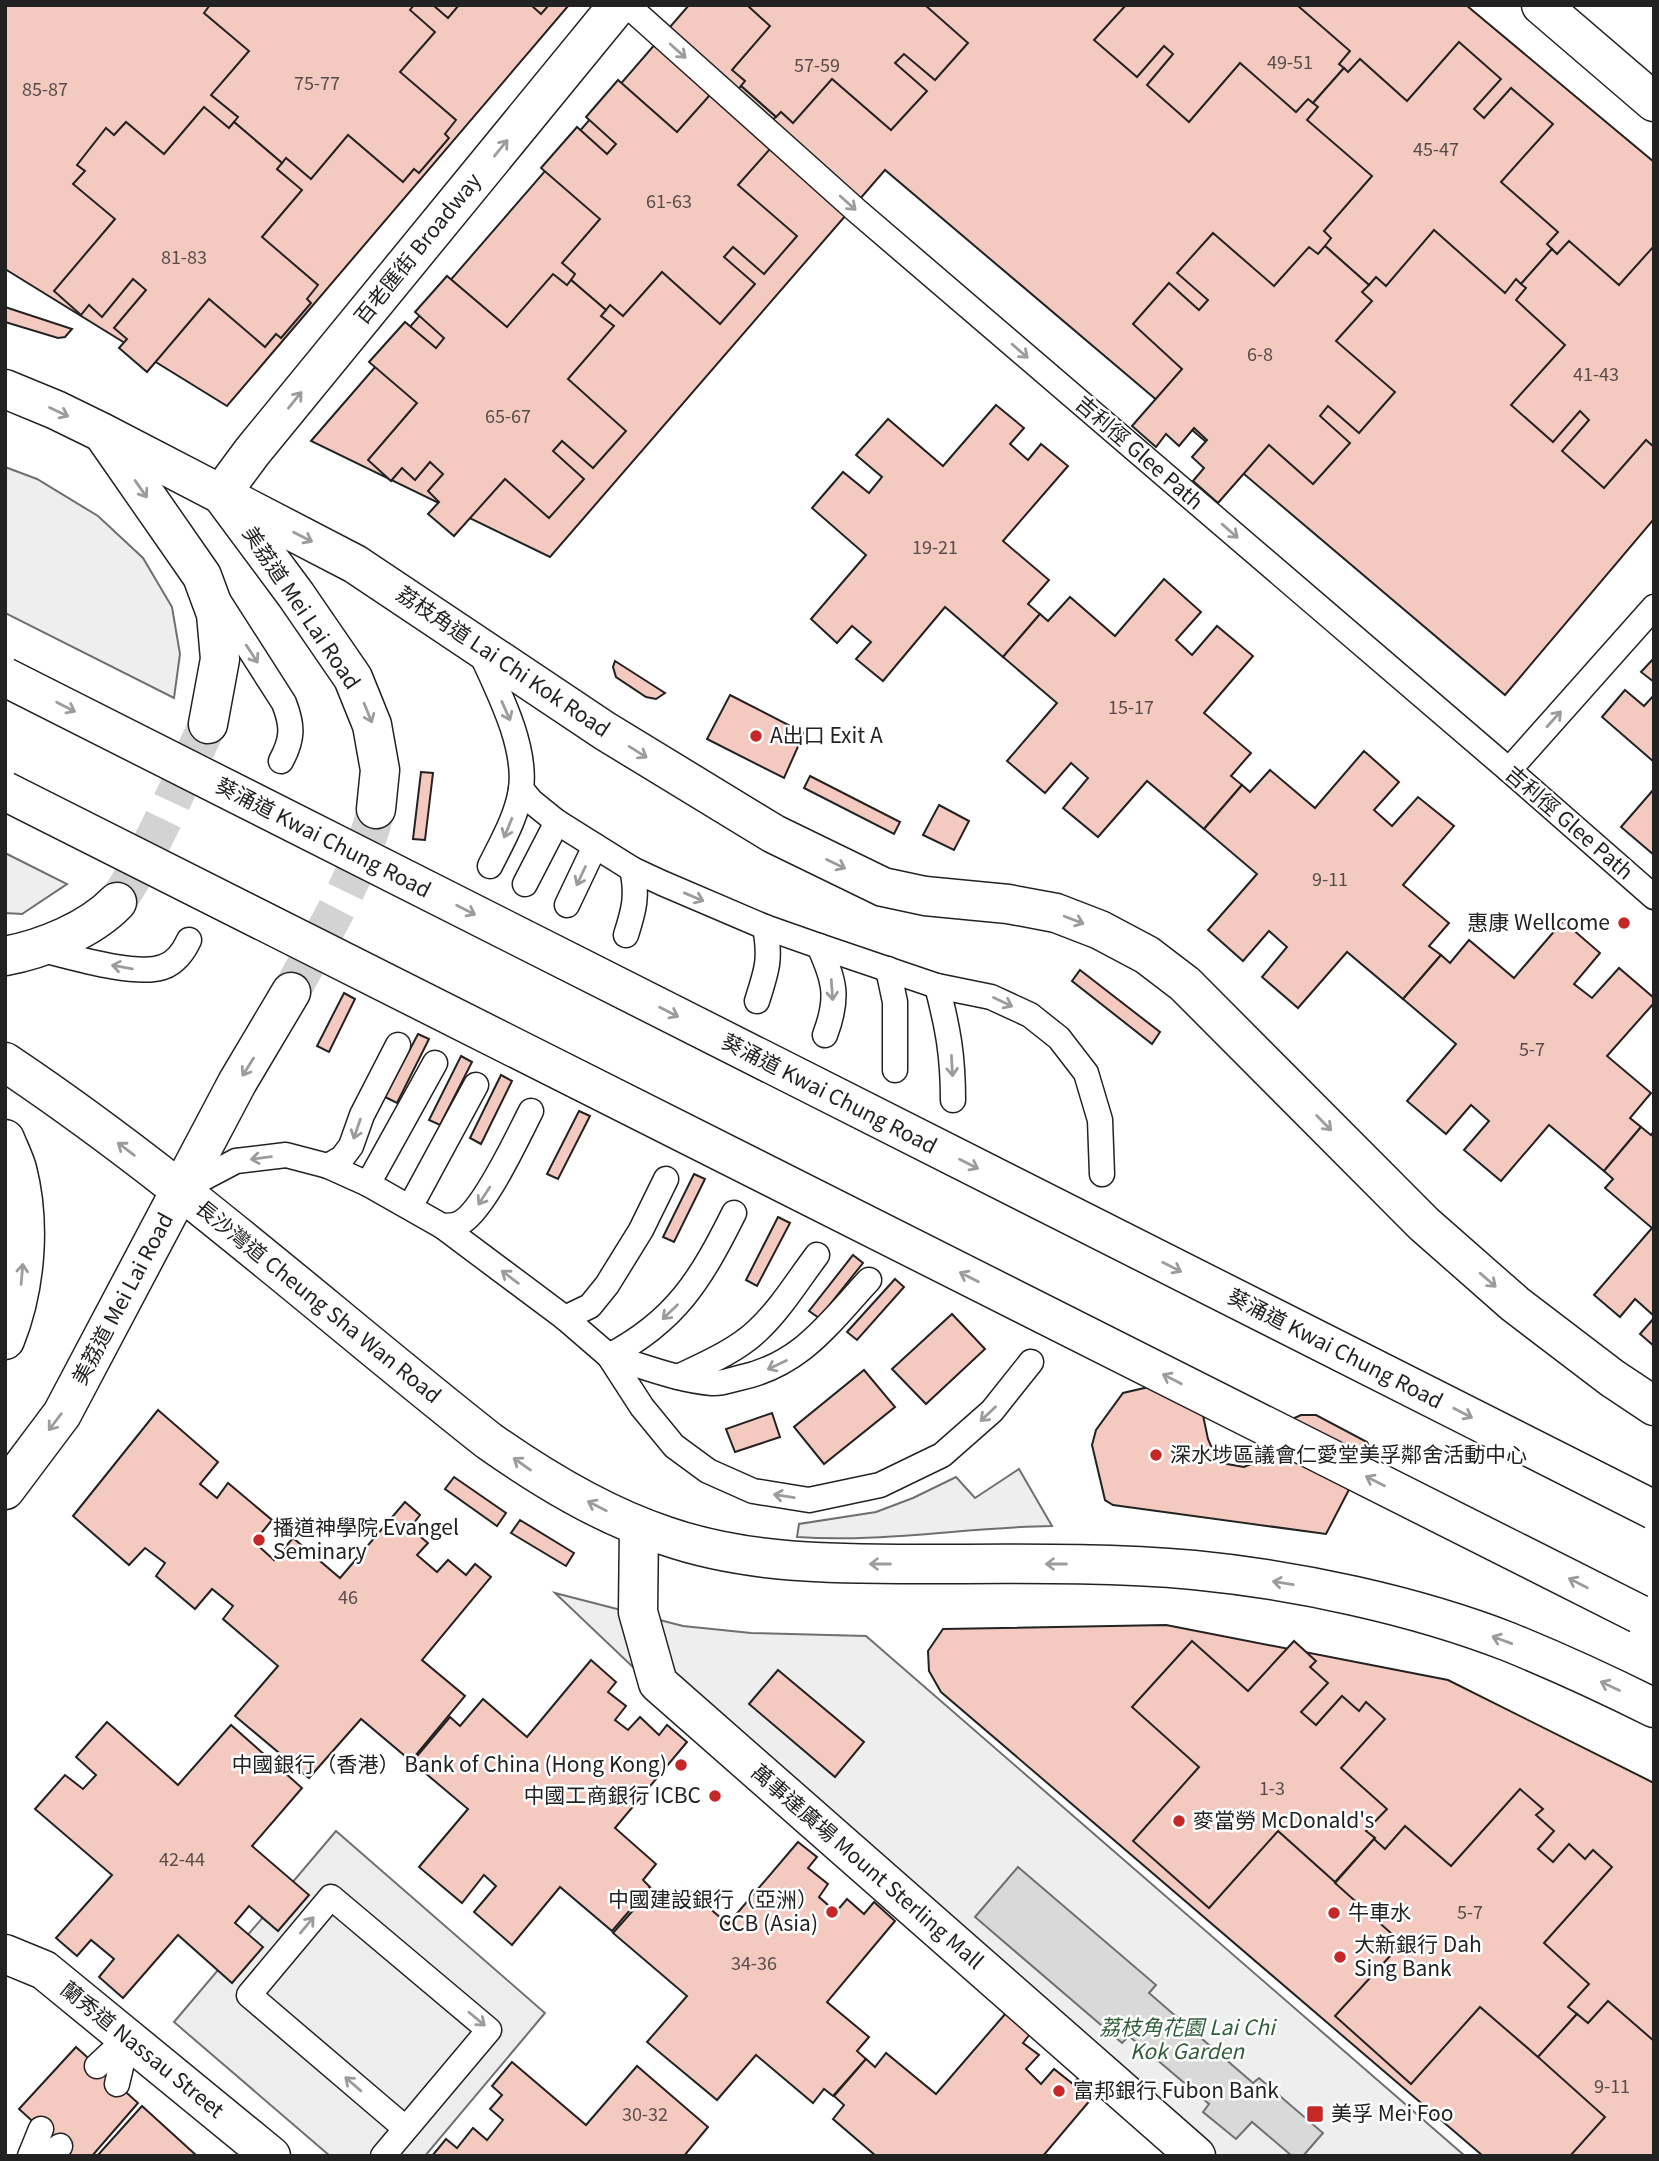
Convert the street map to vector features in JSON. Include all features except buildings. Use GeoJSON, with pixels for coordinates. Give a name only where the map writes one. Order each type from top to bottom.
{"type":"FeatureCollection","features":[{"type":"Feature","properties":{"kind":"main road","name":"百老匯街 Broadway"},"geometry":{"type":"LineString","coordinates":[[221,494],[618,5]]}},
{"type":"Feature","properties":{"kind":"main road"},"geometry":{"type":"LineString","coordinates":[[1541,5],[1654,102]]}},
{"type":"Feature","properties":{"kind":"main road","name":"荔枝角道 Lai Chi Kok Road"},"geometry":{"type":"LineString","coordinates":[[9,392],[103,433],[355,564],[684,781],[786,840],[883,887],[925,896],[1008,904],[1056,913],[1100,930],[1147,956],[1185,984],[1444,1242],[1515,1304],[1612,1378],[1654,1406]]}},
{"type":"Feature","properties":{"kind":"main road"},"geometry":{"type":"LineString","coordinates":[[103,433],[202,576],[216,614],[220,659],[208,724]]}},
{"type":"Feature","properties":{"kind":"main road","name":"美荔道 Mei Lai Road"},"geometry":{"type":"LineString","coordinates":[[221,494],[353,678],[372,725],[380,770],[376,809]]}},
{"type":"Feature","properties":{"kind":"main road","name":"葵涌道 Kwai Chung Road"},"geometry":{"type":"LineString","coordinates":[[5,677],[1654,1510]]}},
{"type":"Feature","properties":{"kind":"main road"},"geometry":{"type":"LineString","coordinates":[[5,790],[1639,1614]]}},
{"type":"Feature","properties":{"kind":"main road"},"geometry":{"type":"LineString","coordinates":[[22,953],[104,916],[117,902]]}},
{"type":"Feature","properties":{"kind":"main road","name":"美荔道 Mei Lai Road"},"geometry":{"type":"LineString","coordinates":[[5,1490],[62,1414],[237,1083],[290,992]]}},
{"type":"Feature","properties":{"kind":"main road","name":"長沙灣道 Cheung Sha Wan Road"},"geometry":{"type":"LineString","coordinates":[[5,1062],[180,1190],[489,1441],[539,1475],[639,1527],[669,1538],[755,1558],[856,1564],[1073,1564],[1195,1570],[1312,1588],[1427,1616],[1506,1641],[1654,1707]]}},
{"type":"Feature","properties":{"kind":"main road"},"geometry":{"type":"LineString","coordinates":[[5,1139],[17,1168],[24,1211],[23,1276],[5,1340]]}},
{"type":"Feature","properties":{"kind":"main road","name":"萬事達廣場 Mount Sterling Mall"},"geometry":{"type":"LineString","coordinates":[[639,1527],[638,1612],[658,1683],[1196,2156]]}},
{"type":"Feature","properties":{"kind":"main road","name":"蘭秀道 Nassau Street"},"geometry":{"type":"LineString","coordinates":[[5,1955],[44,1970],[271,2156]]}},
{"type":"Feature","properties":{"kind":"lane","name":"吉利徑 Glee Path"},"geometry":{"type":"LineString","coordinates":[[627,5],[867,219],[1654,897]]}},
{"type":"Feature","properties":{"kind":"lane"},"geometry":{"type":"LineString","coordinates":[[202,576],[284,703],[291,721],[290,737],[281,761]]}},
{"type":"Feature","properties":{"kind":"lane"},"geometry":{"type":"LineString","coordinates":[[1509,770],[1654,607]]}},
{"type":"Feature","properties":{"kind":"lane"},"geometry":{"type":"LineString","coordinates":[[479,648],[511,722],[519,755],[521,789],[506,835],[490,866]]}},
{"type":"Feature","properties":{"kind":"lane"},"geometry":{"type":"LineString","coordinates":[[521,789],[556,822],[632,869],[765,927],[937,986],[991,996],[1030,1015],[1059,1038],[1086,1073],[1100,1120],[1102,1174]]}},
{"type":"Feature","properties":{"kind":"lane"},"geometry":{"type":"LineString","coordinates":[[525,884],[556,822]]}},
{"type":"Feature","properties":{"kind":"lane"},"geometry":{"type":"LineString","coordinates":[[567,905],[595,846]]}},
{"type":"Feature","properties":{"kind":"lane"},"geometry":{"type":"LineString","coordinates":[[626,935],[634,910],[636,887],[632,869]]}},
{"type":"Feature","properties":{"kind":"lane"},"geometry":{"type":"LineString","coordinates":[[757,1000],[766,975],[769,950],[765,927]]}},
{"type":"Feature","properties":{"kind":"lane"},"geometry":{"type":"LineString","coordinates":[[22,953],[140,970],[163,967],[184,950],[189,940]]}},
{"type":"Feature","properties":{"kind":"lane"},"geometry":{"type":"LineString","coordinates":[[819,946],[831,972],[834,995],[832,1017],[825,1035]]}},
{"type":"Feature","properties":{"kind":"lane"},"geometry":{"type":"LineString","coordinates":[[888,969],[895,1002],[895,1070]]}},
{"type":"Feature","properties":{"kind":"lane"},"geometry":{"type":"LineString","coordinates":[[937,986],[949,1032],[953,1063],[953,1100]]}},
{"type":"Feature","properties":{"kind":"lane"},"geometry":{"type":"LineString","coordinates":[[328,1166],[342,1158],[351,1146],[362,1115],[398,1045]]}},
{"type":"Feature","properties":{"kind":"lane"},"geometry":{"type":"LineString","coordinates":[[368,1184],[435,1063]]}},
{"type":"Feature","properties":{"kind":"lane"},"geometry":{"type":"LineString","coordinates":[[410,1207],[476,1085]]}},
{"type":"Feature","properties":{"kind":"lane"},"geometry":{"type":"LineString","coordinates":[[442,1226],[458,1225],[470,1216],[484,1197],[531,1111]]}},
{"type":"Feature","properties":{"kind":"lane"},"geometry":{"type":"LineString","coordinates":[[180,1190],[236,1161],[286,1155],[328,1166],[368,1184],[442,1226],[565,1318],[608,1356],[642,1407],[674,1446],[708,1471],[753,1490],[809,1500],[880,1485],[942,1455],[992,1411],[1031,1362]]}},
{"type":"Feature","properties":{"kind":"lane"},"geometry":{"type":"LineString","coordinates":[[565,1318],[590,1306],[607,1285],[641,1230],[666,1179]]}},
{"type":"Feature","properties":{"kind":"lane"},"geometry":{"type":"LineString","coordinates":[[608,1356],[657,1325],[684,1299],[708,1265],[734,1213]]}},
{"type":"Feature","properties":{"kind":"lane"},"geometry":{"type":"LineString","coordinates":[[677,1377],[718,1358],[757,1332],[817,1255]]}},
{"type":"Feature","properties":{"kind":"lane"},"geometry":{"type":"LineString","coordinates":[[608,1356],[677,1377],[716,1383],[756,1375],[793,1357],[812,1343],[869,1280]]}},
{"type":"Feature","properties":{"kind":"lane"},"geometry":{"type":"LineString","coordinates":[[383,2156],[489,2029],[331,1897],[249,1995],[405,2128]]}},
{"type":"Feature","properties":{"kind":"lane"},"geometry":{"type":"LineString","coordinates":[[97,2066],[128,2037]]}},
{"type":"Feature","properties":{"kind":"lane"},"geometry":{"type":"LineString","coordinates":[[117,2084],[128,2037]]}},
{"type":"Feature","properties":{"kind":"lane"},"geometry":{"type":"LineString","coordinates":[[30,2156],[41,2129]]}},
{"type":"Feature","properties":{"kind":"green space"},"geometry":{"type":"Polygon","coordinates":[[[5,467],[37,479],[98,516],[143,558],[172,607],[180,654],[174,698],[5,613],[5,467]]]}},
{"type":"Feature","properties":{"kind":"green space"},"geometry":{"type":"Polygon","coordinates":[[[5,853],[67,884],[22,914],[5,913],[5,853]]]}},
{"type":"Feature","properties":{"kind":"green space"},"geometry":{"type":"Polygon","coordinates":[[[1019,1469],[1052,1526],[861,1538],[797,1537],[799,1524],[876,1512],[956,1477],[975,1498],[1019,1469]]]}},
{"type":"Feature","properties":{"kind":"green space","name":"荔枝角花園 Lai Chi Kok Garden"},"geometry":{"type":"Polygon","coordinates":[[[555,1593],[683,1626],[751,1633],[866,1636],[1465,2156],[1176,2156],[798,1824],[555,1593]]]}},
{"type":"Feature","properties":{"kind":"shaded area"},"geometry":{"type":"Polygon","coordinates":[[[336,1831],[545,2013],[425,2156],[330,2156],[174,2022],[336,1831]]]}},
{"type":"Feature","properties":{"kind":"shaded area"},"geometry":{"type":"Polygon","coordinates":[[[1018,1867],[1156,1985],[1149,1993],[1253,2083],[1259,2078],[1323,2133],[1303,2156],[1292,2156],[1252,2122],[1236,2139],[1203,2112],[1209,2104],[1129,2036],[1122,2043],[975,1917],[1018,1867]]]}},
{"type":"Feature","properties":{"kind":"tunnel"},"geometry":{"type":"LineString","coordinates":[[117,902],[154,837],[208,724]]}},
{"type":"Feature","properties":{"kind":"tunnel"},"geometry":{"type":"LineString","coordinates":[[291,992],[351,880],[376,809]]}},
{"type":"Feature","properties":{"kind":"place","name":"A出口 Exit A"},"geometry":{"type":"Point","coordinates":[756,736]}},
{"type":"Feature","properties":{"kind":"place","name":"惠康 Wellcome"},"geometry":{"type":"Point","coordinates":[1624,923]}},
{"type":"Feature","properties":{"kind":"place","name":"深水埗區議會仁愛堂美孚鄰舍活動中心"},"geometry":{"type":"Point","coordinates":[1156,1455]}},
{"type":"Feature","properties":{"kind":"place","name":"播道神學院 Evangel Seminary"},"geometry":{"type":"Point","coordinates":[259,1540]}},
{"type":"Feature","properties":{"kind":"place","name":"中國銀行（香港） Bank of China (Hong Kong)"},"geometry":{"type":"Point","coordinates":[681,1765]}},
{"type":"Feature","properties":{"kind":"place","name":"中國工商銀行 ICBC"},"geometry":{"type":"Point","coordinates":[715,1796]}},
{"type":"Feature","properties":{"kind":"place","name":"麥當勞 McDonald's"},"geometry":{"type":"Point","coordinates":[1179,1821]}},
{"type":"Feature","properties":{"kind":"place","name":"中國建設銀行（亞洲） CCB (Asia)"},"geometry":{"type":"Point","coordinates":[832,1912]}},
{"type":"Feature","properties":{"kind":"place","name":"牛車水"},"geometry":{"type":"Point","coordinates":[1334,1913]}},
{"type":"Feature","properties":{"kind":"place","name":"大新銀行 Dah Sing Bank"},"geometry":{"type":"Point","coordinates":[1340,1957]}},
{"type":"Feature","properties":{"kind":"place","name":"富邦銀行 Fubon Bank"},"geometry":{"type":"Point","coordinates":[1059,2091]}},
{"type":"Feature","properties":{"kind":"place","name":"美孚 Mei Foo"},"geometry":{"type":"Point","coordinates":[1315,2114]}}]}
